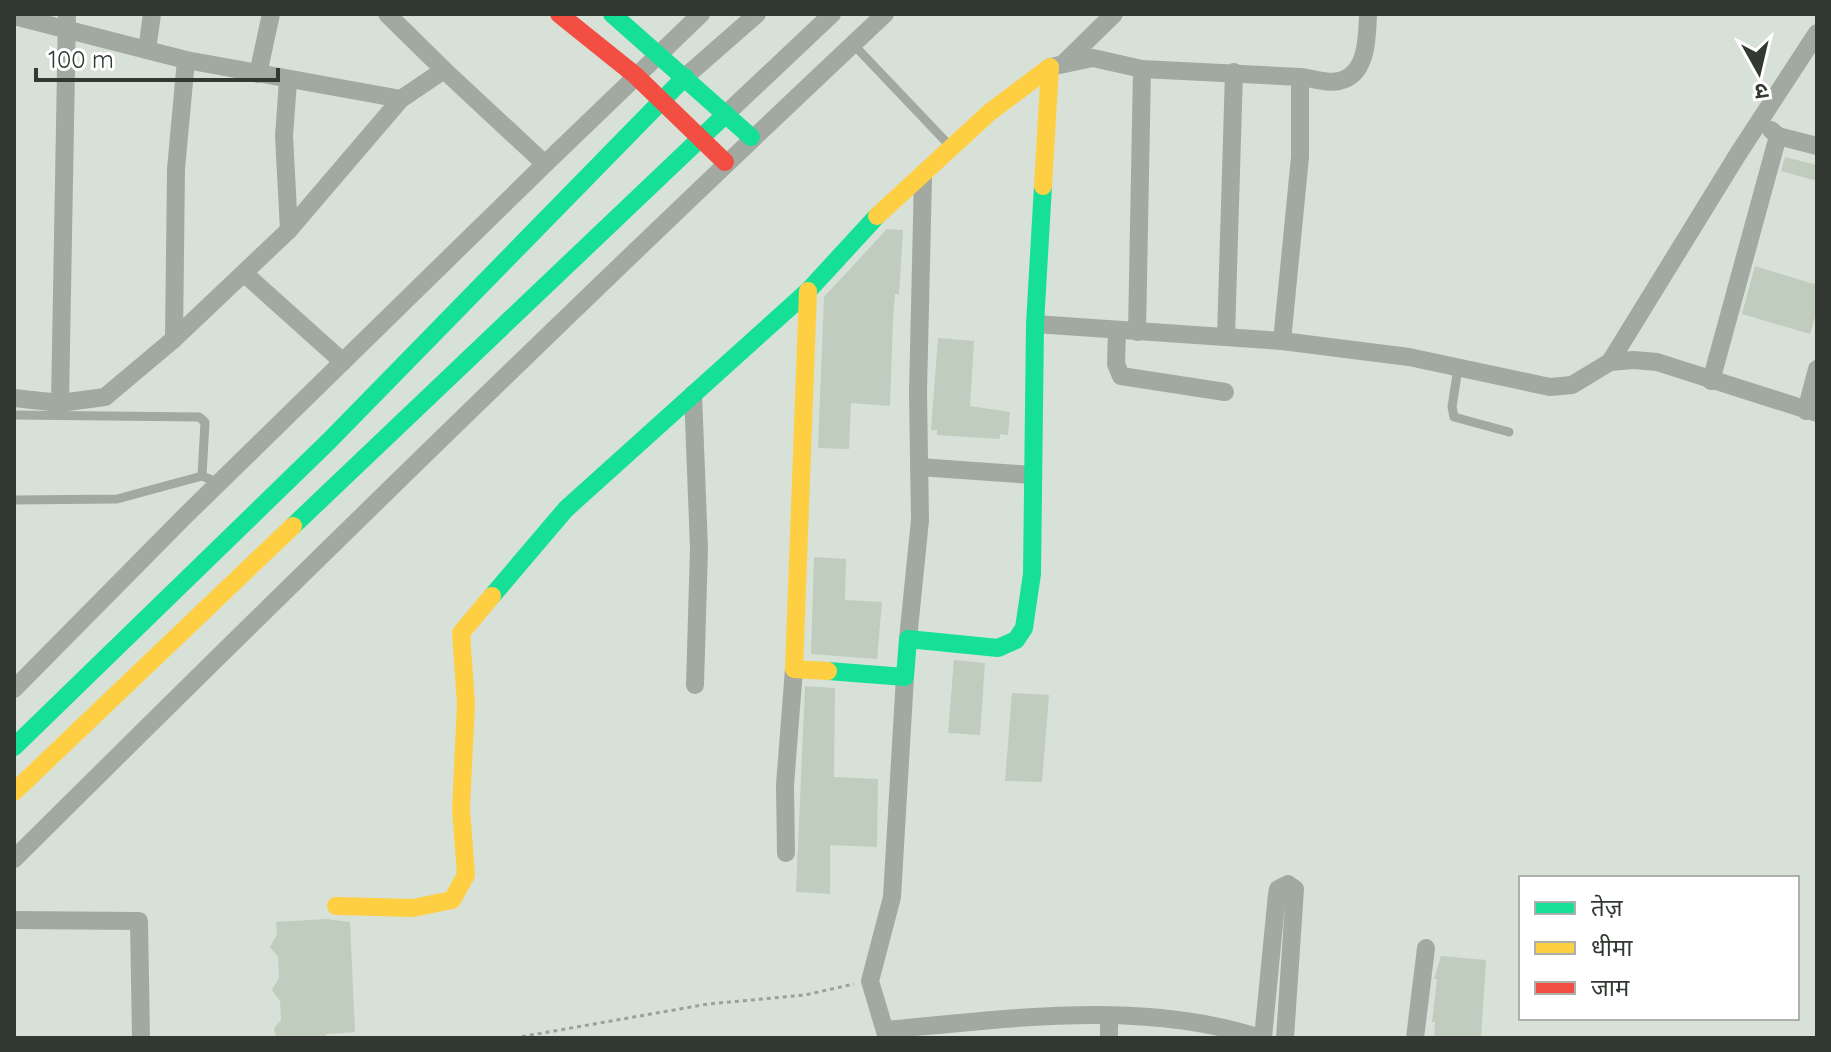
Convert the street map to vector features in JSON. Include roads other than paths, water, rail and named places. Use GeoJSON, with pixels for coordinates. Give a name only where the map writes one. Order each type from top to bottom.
{"type":"FeatureCollection","features":[{"type":"Feature","properties":{"kind":"street"},"geometry":{"type":"LineString","coordinates":[[147,50],[152,14]]}},
{"type":"Feature","properties":{"kind":"street"},"geometry":{"type":"LineString","coordinates":[[258,74],[271,14]]}},
{"type":"Feature","properties":{"kind":"street"},"geometry":{"type":"LineString","coordinates":[[387,14],[545,164]]}},
{"type":"Feature","properties":{"kind":"street"},"geometry":{"type":"LineString","coordinates":[[559,14],[635,75],[725,162]]}},
{"type":"Feature","properties":{"kind":"street"},"geometry":{"type":"LineString","coordinates":[[612,14],[751,137]]}},
{"type":"Feature","properties":{"kind":"street"},"geometry":{"type":"LineString","coordinates":[[14,689],[210,479],[343,362],[658,52],[701,14]]}},
{"type":"Feature","properties":{"kind":"street"},"geometry":{"type":"LineString","coordinates":[[14,747],[329,441],[685,77],[757,14]]}},
{"type":"Feature","properties":{"kind":"street"},"geometry":{"type":"LineString","coordinates":[[14,792],[832,14]]}},
{"type":"Feature","properties":{"kind":"street"},"geometry":{"type":"LineString","coordinates":[[14,859],[436,441],[751,137],[885,14]]}},
{"type":"Feature","properties":{"kind":"street"},"geometry":{"type":"LineString","coordinates":[[336,906],[413,908],[452,900],[466,875],[461,809],[466,704],[461,633],[566,509],[808,291],[869,223],[923,177],[990,112],[1058,65],[1114,14]]}},
{"type":"Feature","properties":{"kind":"street"},"geometry":{"type":"LineString","coordinates":[[1058,65],[1093,58],[1142,69],[1234,72],[1337,82],[1349,75],[1367,48],[1368,14]]}},
{"type":"Feature","properties":{"kind":"street"},"geometry":{"type":"LineString","coordinates":[[14,16],[66,21],[147,50],[186,60],[288,81],[401,99]]}},
{"type":"Feature","properties":{"kind":"street"},"geometry":{"type":"LineString","coordinates":[[60,403],[66,21]]}},
{"type":"Feature","properties":{"kind":"street"},"geometry":{"type":"LineString","coordinates":[[1035,324],[1282,341],[1409,357],[1550,387],[1572,385],[1610,362],[1817,33]]}},
{"type":"Feature","properties":{"kind":"street"},"geometry":{"type":"LineString","coordinates":[[174,339],[176,169],[186,60]]}},
{"type":"Feature","properties":{"kind":"street"},"geometry":{"type":"LineString","coordinates":[[908,639],[998,648],[1016,640],[1024,628],[1032,574],[1035,324],[1058,65]]}},
{"type":"Feature","properties":{"kind":"street"},"geometry":{"type":"LineString","coordinates":[[1137,332],[1142,69]]}},
{"type":"Feature","properties":{"kind":"street"},"geometry":{"type":"LineString","coordinates":[[14,398],[60,403],[105,397],[174,339],[212,300],[246,275],[289,230],[401,99],[444,70]]}},
{"type":"Feature","properties":{"kind":"street"},"geometry":{"type":"LineString","coordinates":[[1226,337],[1234,72]]}},
{"type":"Feature","properties":{"kind":"street"},"geometry":{"type":"LineString","coordinates":[[1282,341],[1300,157],[1300,77]]}},
{"type":"Feature","properties":{"kind":"street"},"geometry":{"type":"LineString","coordinates":[[288,81],[284,136],[289,230]]}},
{"type":"Feature","properties":{"kind":"street"},"geometry":{"type":"LineString","coordinates":[[1759,121],[1778,136],[1817,146]]}},
{"type":"Feature","properties":{"kind":"street"},"geometry":{"type":"LineString","coordinates":[[1711,381],[1778,136]]}},
{"type":"Feature","properties":{"kind":"street"},"geometry":{"type":"LineString","coordinates":[[923,177],[920,520],[905,677],[903,754],[892,897],[870,981],[886,1034],[1109,1016],[1219,1024],[1261,1038],[1277,894],[1278,889],[1288,884],[1295,889],[1285,1038]]}},
{"type":"Feature","properties":{"kind":"street"},"geometry":{"type":"LineString","coordinates":[[246,275],[343,362]]}},
{"type":"Feature","properties":{"kind":"street"},"geometry":{"type":"LineString","coordinates":[[786,853],[785,785],[794,669],[808,291]]}},
{"type":"Feature","properties":{"kind":"street"},"geometry":{"type":"LineString","coordinates":[[1117,330],[1116,368],[1121,376],[1225,392]]}},
{"type":"Feature","properties":{"kind":"street"},"geometry":{"type":"LineString","coordinates":[[1610,362],[1657,362],[1812,412],[1817,369]]}},
{"type":"Feature","properties":{"kind":"street"},"geometry":{"type":"LineString","coordinates":[[693,394],[699,548],[695,685]]}},
{"type":"Feature","properties":{"kind":"street"},"geometry":{"type":"LineString","coordinates":[[919,467],[1032,475]]}},
{"type":"Feature","properties":{"kind":"street"},"geometry":{"type":"LineString","coordinates":[[794,669],[905,677]]}},
{"type":"Feature","properties":{"kind":"street"},"geometry":{"type":"LineString","coordinates":[[14,920],[139,921],[141,1038]]}},
{"type":"Feature","properties":{"kind":"street"},"geometry":{"type":"LineString","coordinates":[[1415,1038],[1426,948]]}},
{"type":"Feature","properties":{"kind":"street"},"geometry":{"type":"LineString","coordinates":[[1109,1016],[1109,1038]]}},
{"type":"Feature","properties":{"kind":"lane"},"geometry":{"type":"LineString","coordinates":[[853,44],[952,148]]}},
{"type":"Feature","properties":{"kind":"lane"},"geometry":{"type":"LineString","coordinates":[[1458,368],[1452,407],[1454,417],[1509,432]]}},
{"type":"Feature","properties":{"kind":"lane"},"geometry":{"type":"LineString","coordinates":[[14,415],[199,417],[205,422],[210,479],[117,499],[14,500]]}}]}
